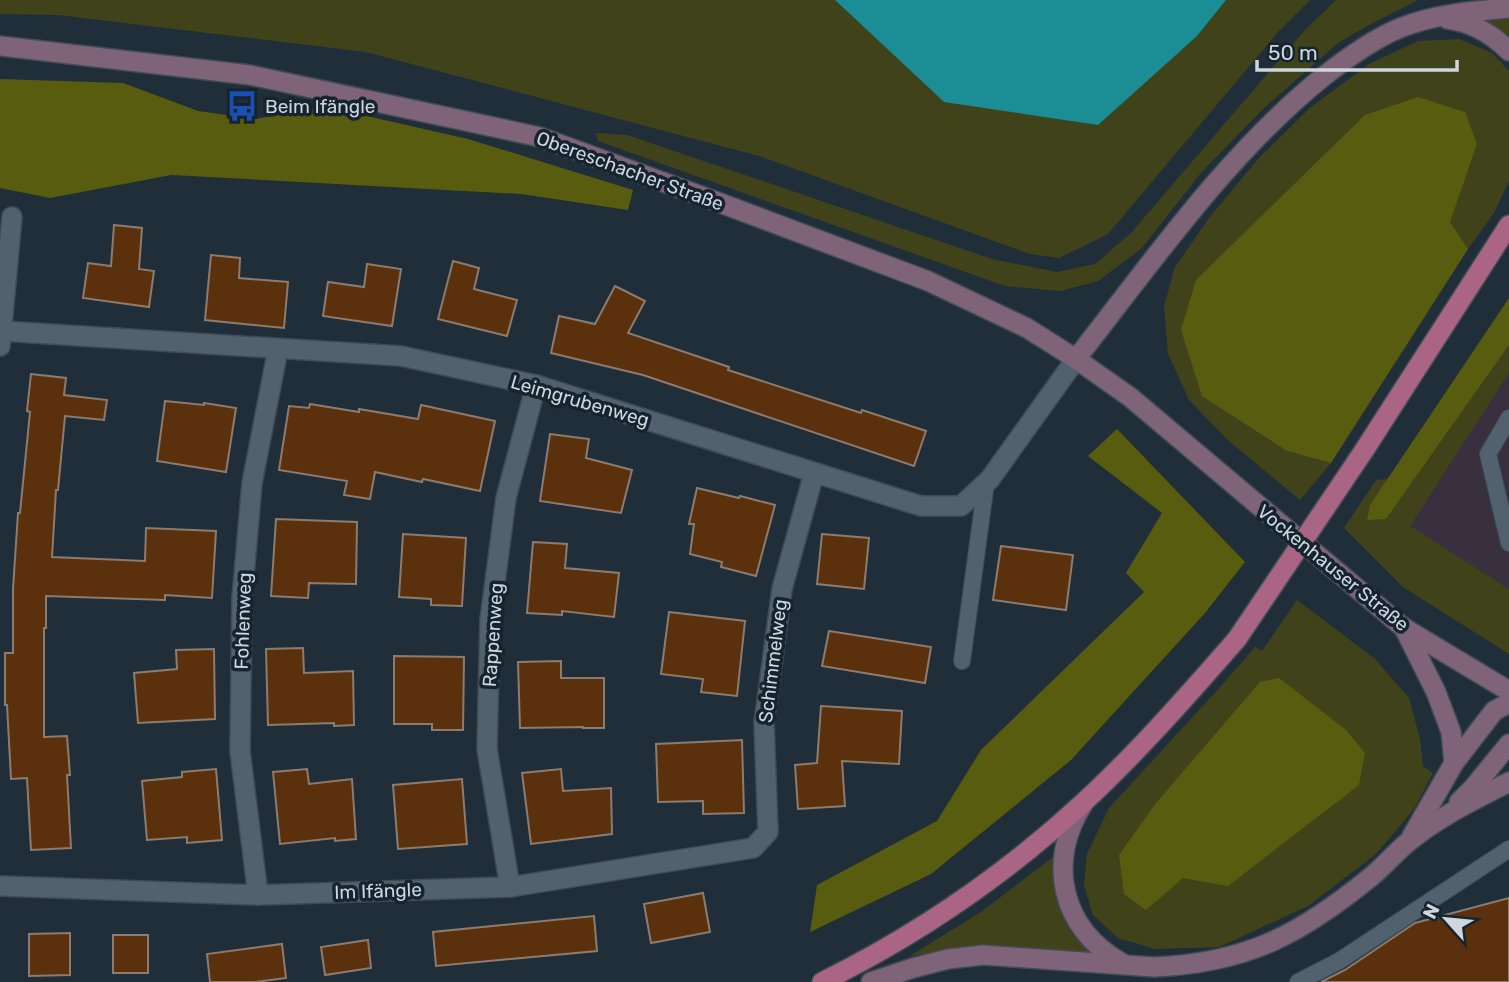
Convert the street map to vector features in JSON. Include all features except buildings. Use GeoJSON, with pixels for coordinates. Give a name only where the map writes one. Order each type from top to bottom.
{"type":"FeatureCollection","features":[{"type":"Feature","properties":{"kind":"main road"},"geometry":{"type":"LineString","coordinates":[[1076,359],[1232,165],[1276,119],[1340,63],[1382,37],[1420,20],[1509,8]]}},
{"type":"Feature","properties":{"kind":"main road"},"geometry":{"type":"LineString","coordinates":[[1436,18],[1469,24],[1485,32],[1509,51]]}},
{"type":"Feature","properties":{"kind":"main road","name":"Obereschacher Straße"},"geometry":{"type":"LineString","coordinates":[[0,46],[250,75],[540,137],[928,281],[1027,328],[1130,397],[1200,458]]}},
{"type":"Feature","properties":{"kind":"main road"},"geometry":{"type":"LineString","coordinates":[[822,982],[901,939],[998,874],[1085,801],[1159,726],[1237,639],[1365,449],[1509,225]]}},
{"type":"Feature","properties":{"kind":"main road","name":"Vockenhauser Straße"},"geometry":{"type":"LineString","coordinates":[[1200,458],[1404,628],[1509,691]]}},
{"type":"Feature","properties":{"kind":"main road"},"geometry":{"type":"LineString","coordinates":[[1404,628],[1436,692],[1451,732],[1454,763]]}},
{"type":"Feature","properties":{"kind":"main road"},"geometry":{"type":"LineString","coordinates":[[1408,842],[1454,763],[1494,711],[1509,703]]}},
{"type":"Feature","properties":{"kind":"main road"},"geometry":{"type":"LineString","coordinates":[[1448,813],[1473,788],[1509,744]]}},
{"type":"Feature","properties":{"kind":"main road"},"geometry":{"type":"LineString","coordinates":[[871,982],[948,959],[983,956],[1154,967],[1181,966],[1236,956],[1288,935],[1320,915],[1374,874],[1408,842],[1448,813],[1509,782]]}},
{"type":"Feature","properties":{"kind":"main road"},"geometry":{"type":"LineString","coordinates":[[1085,801],[1067,836],[1063,855],[1065,893],[1072,911],[1094,943],[1109,956],[1126,965]]}},
{"type":"Feature","properties":{"kind":"street"},"geometry":{"type":"LineString","coordinates":[[1,339],[12,217]]}},
{"type":"Feature","properties":{"kind":"street","name":"Leimgrubenweg"},"geometry":{"type":"LineString","coordinates":[[1,339],[401,356],[536,385],[920,506],[961,506],[986,483],[1076,359]]}},
{"type":"Feature","properties":{"kind":"street","name":"Fohlenweg"},"geometry":{"type":"LineString","coordinates":[[258,895],[240,751],[242,598],[251,483],[278,349]]}},
{"type":"Feature","properties":{"kind":"street","name":"Rappenweg"},"geometry":{"type":"LineString","coordinates":[[510,887],[488,749],[490,620],[506,498],[536,385]]}},
{"type":"Feature","properties":{"kind":"street","name":"Schimmelweg"},"geometry":{"type":"LineString","coordinates":[[753,848],[768,832],[764,723],[782,589],[814,473]]}},
{"type":"Feature","properties":{"kind":"street","name":"Im Ifängle"},"geometry":{"type":"LineString","coordinates":[[0,886],[258,895],[510,887],[753,848]]}},
{"type":"Feature","properties":{"kind":"lane"},"geometry":{"type":"LineString","coordinates":[[1509,418],[1488,454],[1509,543]]}},
{"type":"Feature","properties":{"kind":"lane"},"geometry":{"type":"LineString","coordinates":[[962,661],[986,483]]}},
{"type":"Feature","properties":{"kind":"lane"},"geometry":{"type":"LineString","coordinates":[[1298,982],[1339,961],[1509,849]]}},
{"type":"Feature","properties":{"kind":"shaded area"},"geometry":{"type":"Polygon","coordinates":[[[0,79],[123,83],[198,111],[255,119],[327,107],[468,139],[633,190],[628,210],[521,194],[171,175],[50,198],[0,188],[0,79]]]}},
{"type":"Feature","properties":{"kind":"shaded area"},"geometry":{"type":"Polygon","coordinates":[[[1418,97],[1465,112],[1477,144],[1450,222],[1468,249],[1331,463],[1287,451],[1202,396],[1181,330],[1196,280],[1365,115],[1418,97]]]}},
{"type":"Feature","properties":{"kind":"shaded area"},"geometry":{"type":"Polygon","coordinates":[[[1509,298],[1509,345],[1386,519],[1367,520],[1370,505],[1509,298]]]}},
{"type":"Feature","properties":{"kind":"shaded area"},"geometry":{"type":"Polygon","coordinates":[[[1509,373],[1509,589],[1409,526],[1509,373]]]}},
{"type":"Feature","properties":{"kind":"shaded area"},"geometry":{"type":"Polygon","coordinates":[[[1117,429],[1245,562],[1205,613],[1071,760],[931,874],[810,932],[817,885],[937,821],[981,750],[1144,592],[1126,573],[1162,513],[1088,456],[1117,429]]]}},
{"type":"Feature","properties":{"kind":"shaded area"},"geometry":{"type":"Polygon","coordinates":[[[1279,678],[1346,730],[1365,753],[1359,785],[1228,886],[1183,878],[1146,910],[1124,894],[1119,855],[1156,803],[1260,682],[1279,678]]]}},
{"type":"Feature","properties":{"kind":"green space"},"geometry":{"type":"Polygon","coordinates":[[[0,0],[835,0],[944,102],[1197,36],[1226,0],[1310,0],[1278,32],[1108,234],[1059,258],[1030,254],[759,156],[366,52],[58,15],[0,14],[0,0]]]}},
{"type":"Feature","properties":{"kind":"green space"},"geometry":{"type":"Polygon","coordinates":[[[1336,0],[1418,0],[1338,43],[1264,108],[1200,174],[1142,248],[1098,281],[1061,291],[1005,286],[598,141],[596,133],[627,135],[992,259],[1057,272],[1095,264],[1131,233],[1303,32],[1336,0]]]}},
{"type":"Feature","properties":{"kind":"green space"},"geometry":{"type":"Polygon","coordinates":[[[1509,15],[1509,35],[1476,18],[1509,15]]]}},
{"type":"Feature","properties":{"kind":"green space"},"geometry":{"type":"Polygon","coordinates":[[[1459,39],[1492,53],[1509,71],[1509,181],[1494,213],[1468,249],[1449,222],[1477,144],[1287,451],[1331,463],[1300,500],[1230,442],[1189,400],[1168,354],[1164,306],[1175,267],[1209,218],[1258,159],[1311,107],[1369,64],[1418,41],[1459,39]]]}},
{"type":"Feature","properties":{"kind":"green space"},"geometry":{"type":"Polygon","coordinates":[[[1509,345],[1509,373],[1410,526],[1509,589],[1509,654],[1403,587],[1344,528],[1376,480],[1388,479],[1370,505],[1386,519],[1509,345]]]}},
{"type":"Feature","properties":{"kind":"green space"},"geometry":{"type":"Polygon","coordinates":[[[1297,600],[1375,659],[1409,698],[1420,739],[1423,766],[1433,773],[1414,809],[1376,854],[1308,906],[1219,947],[1155,949],[1118,938],[1093,915],[1084,885],[1087,854],[1109,808],[1255,647],[1262,651],[1297,600]]]}},
{"type":"Feature","properties":{"kind":"green space"},"geometry":{"type":"Polygon","coordinates":[[[1057,854],[1058,891],[1064,918],[1074,936],[1098,960],[952,950],[910,956],[981,912],[1057,854]]]}},
{"type":"Feature","properties":{"kind":"water"},"geometry":{"type":"Polygon","coordinates":[[[835,0],[1226,0],[1197,36],[1098,125],[944,102],[835,0]]]}},
{"type":"Feature","properties":{"kind":"place","name":"Beim Ifängle"},"geometry":{"type":"Point","coordinates":[242,106]}}]}
